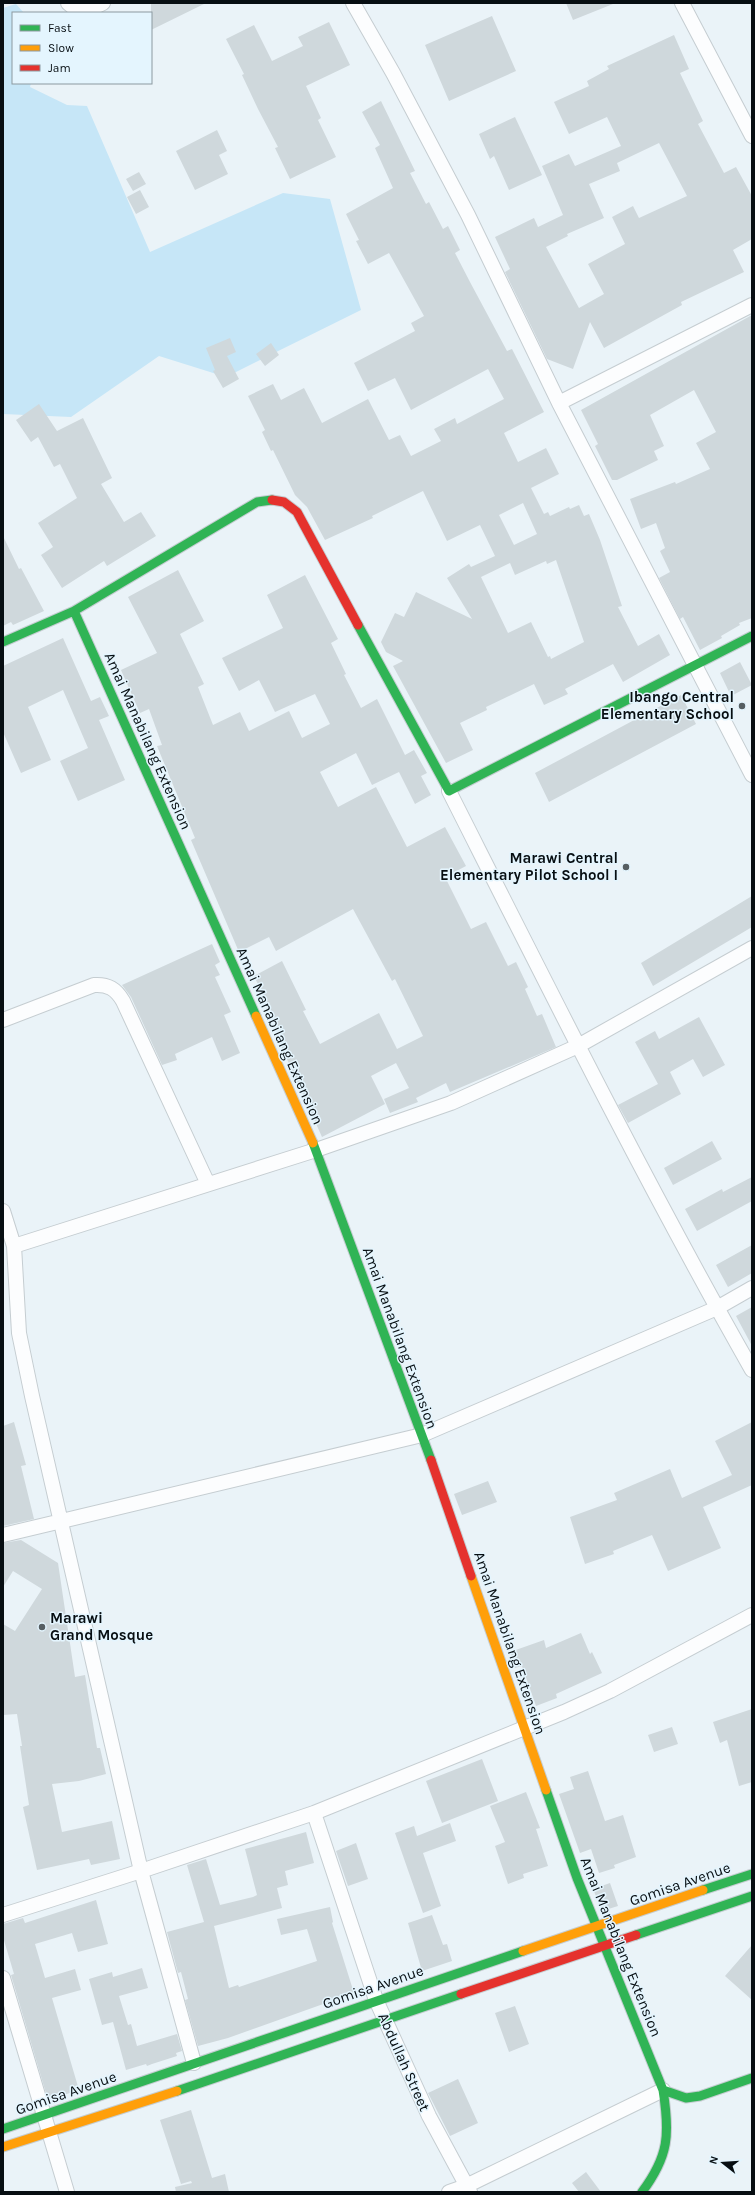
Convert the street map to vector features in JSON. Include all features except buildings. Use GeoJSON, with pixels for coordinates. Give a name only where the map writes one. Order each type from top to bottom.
{"type":"FeatureCollection","features":[{"type":"Feature","properties":{"kind":"main road"},"geometry":{"type":"LineString","coordinates":[[3,642],[74,611],[257,502],[270,499],[282,500],[292,505],[298,512],[449,790],[695,667],[752,636]]}},
{"type":"Feature","properties":{"kind":"main road","name":"Amai Manabilang Extension"},"geometry":{"type":"LineString","coordinates":[[74,611],[316,1150],[422,1435],[577,1878],[663,2090],[669,2126],[667,2151],[652,2180],[642,2192]]}},
{"type":"Feature","properties":{"kind":"main road","name":"Gomisa Avenue"},"geometry":{"type":"LineString","coordinates":[[3,2129],[376,2000],[752,1874]]}},
{"type":"Feature","properties":{"kind":"main road"},"geometry":{"type":"LineString","coordinates":[[3,2147],[49,2133],[752,1896]]}},
{"type":"Feature","properties":{"kind":"main road"},"geometry":{"type":"LineString","coordinates":[[663,2090],[686,2098],[700,2096],[752,2078]]}},
{"type":"Feature","properties":{"kind":"street"},"geometry":{"type":"LineString","coordinates":[[68,3],[78,9],[89,9],[103,3]]}},
{"type":"Feature","properties":{"kind":"street"},"geometry":{"type":"LineString","coordinates":[[353,3],[393,73],[468,215],[559,403],[752,775]]}},
{"type":"Feature","properties":{"kind":"street"},"geometry":{"type":"LineString","coordinates":[[685,4],[752,136]]}},
{"type":"Feature","properties":{"kind":"street"},"geometry":{"type":"LineString","coordinates":[[559,403],[752,305]]}},
{"type":"Feature","properties":{"kind":"street"},"geometry":{"type":"LineString","coordinates":[[449,790],[578,1046],[717,1308],[752,1370]]}},
{"type":"Feature","properties":{"kind":"street"},"geometry":{"type":"LineString","coordinates":[[14,1246],[316,1150],[451,1103],[578,1046],[752,948]]}},
{"type":"Feature","properties":{"kind":"street"},"geometry":{"type":"LineString","coordinates":[[3,1020],[94,985],[106,985],[116,990],[123,1001],[208,1184]]}},
{"type":"Feature","properties":{"kind":"street"},"geometry":{"type":"LineString","coordinates":[[3,1211],[14,1246],[19,1333],[102,1704],[142,1871],[194,2063]]}},
{"type":"Feature","properties":{"kind":"street"},"geometry":{"type":"LineString","coordinates":[[3,1535],[422,1435],[717,1308],[752,1288]]}},
{"type":"Feature","properties":{"kind":"street"},"geometry":{"type":"LineString","coordinates":[[3,1915],[142,1871],[314,1813],[610,1691],[752,1615]]}},
{"type":"Feature","properties":{"kind":"street","name":"Abdullah Street"},"geometry":{"type":"LineString","coordinates":[[314,1813],[376,2000],[429,2116],[468,2189]]}},
{"type":"Feature","properties":{"kind":"street"},"geometry":{"type":"LineString","coordinates":[[3,1978],[67,2192]]}},
{"type":"Feature","properties":{"kind":"street"},"geometry":{"type":"LineString","coordinates":[[449,2192],[468,2189],[663,2090]]}},
{"type":"Feature","properties":{"kind":"shaded area"},"geometry":{"type":"Polygon","coordinates":[[[16,4],[23,12],[12,12],[12,84],[31,84],[30,87],[67,105],[87,106],[150,252],[283,193],[330,199],[361,310],[226,377],[159,356],[71,417],[3,414],[3,8],[16,4]]]}},
{"type":"Feature","properties":{"kind":"traffic: fast"},"geometry":{"type":"LineString","coordinates":[[3,642],[74,611],[257,502],[272,500]]}},
{"type":"Feature","properties":{"kind":"traffic: fast"},"geometry":{"type":"LineString","coordinates":[[74,611],[256,1016]]}},
{"type":"Feature","properties":{"kind":"traffic: fast"},"geometry":{"type":"LineString","coordinates":[[358,625],[449,791],[752,636]]}},
{"type":"Feature","properties":{"kind":"traffic: fast"},"geometry":{"type":"LineString","coordinates":[[313,1143],[431,1460]]}},
{"type":"Feature","properties":{"kind":"traffic: fast"},"geometry":{"type":"LineString","coordinates":[[546,1790],[577,1878],[663,2090],[667,2132],[665,2144],[658,2167],[642,2192]]}},
{"type":"Feature","properties":{"kind":"traffic: fast"},"geometry":{"type":"LineString","coordinates":[[703,1890],[752,1874]]}},
{"type":"Feature","properties":{"kind":"traffic: fast"},"geometry":{"type":"LineString","coordinates":[[636,1935],[752,1896]]}},
{"type":"Feature","properties":{"kind":"traffic: fast"},"geometry":{"type":"LineString","coordinates":[[3,2129],[523,1951]]}},
{"type":"Feature","properties":{"kind":"traffic: fast"},"geometry":{"type":"LineString","coordinates":[[177,2091],[461,1994]]}},
{"type":"Feature","properties":{"kind":"traffic: fast"},"geometry":{"type":"LineString","coordinates":[[663,2090],[686,2098],[700,2096],[752,2078]]}},
{"type":"Feature","properties":{"kind":"traffic: slow"},"geometry":{"type":"LineString","coordinates":[[256,1016],[313,1143]]}},
{"type":"Feature","properties":{"kind":"traffic: slow"},"geometry":{"type":"LineString","coordinates":[[471,1576],[546,1790]]}},
{"type":"Feature","properties":{"kind":"traffic: slow"},"geometry":{"type":"LineString","coordinates":[[523,1951],[703,1890]]}},
{"type":"Feature","properties":{"kind":"traffic: slow"},"geometry":{"type":"LineString","coordinates":[[3,2147],[177,2091]]}},
{"type":"Feature","properties":{"kind":"traffic: jam"},"geometry":{"type":"LineString","coordinates":[[272,500],[284,502],[297,512],[358,625]]}},
{"type":"Feature","properties":{"kind":"traffic: jam"},"geometry":{"type":"LineString","coordinates":[[431,1460],[471,1576]]}},
{"type":"Feature","properties":{"kind":"traffic: jam"},"geometry":{"type":"LineString","coordinates":[[461,1994],[636,1935]]}},
{"type":"Feature","properties":{"kind":"place","name":"Ibango Central Elementary School"},"geometry":{"type":"Point","coordinates":[742,706]}},
{"type":"Feature","properties":{"kind":"place","name":"Marawi Central Elementary Pilot School I"},"geometry":{"type":"Point","coordinates":[626,867]}},
{"type":"Feature","properties":{"kind":"place","name":"Marawi Grand Mosque"},"geometry":{"type":"Point","coordinates":[42,1627]}}]}
